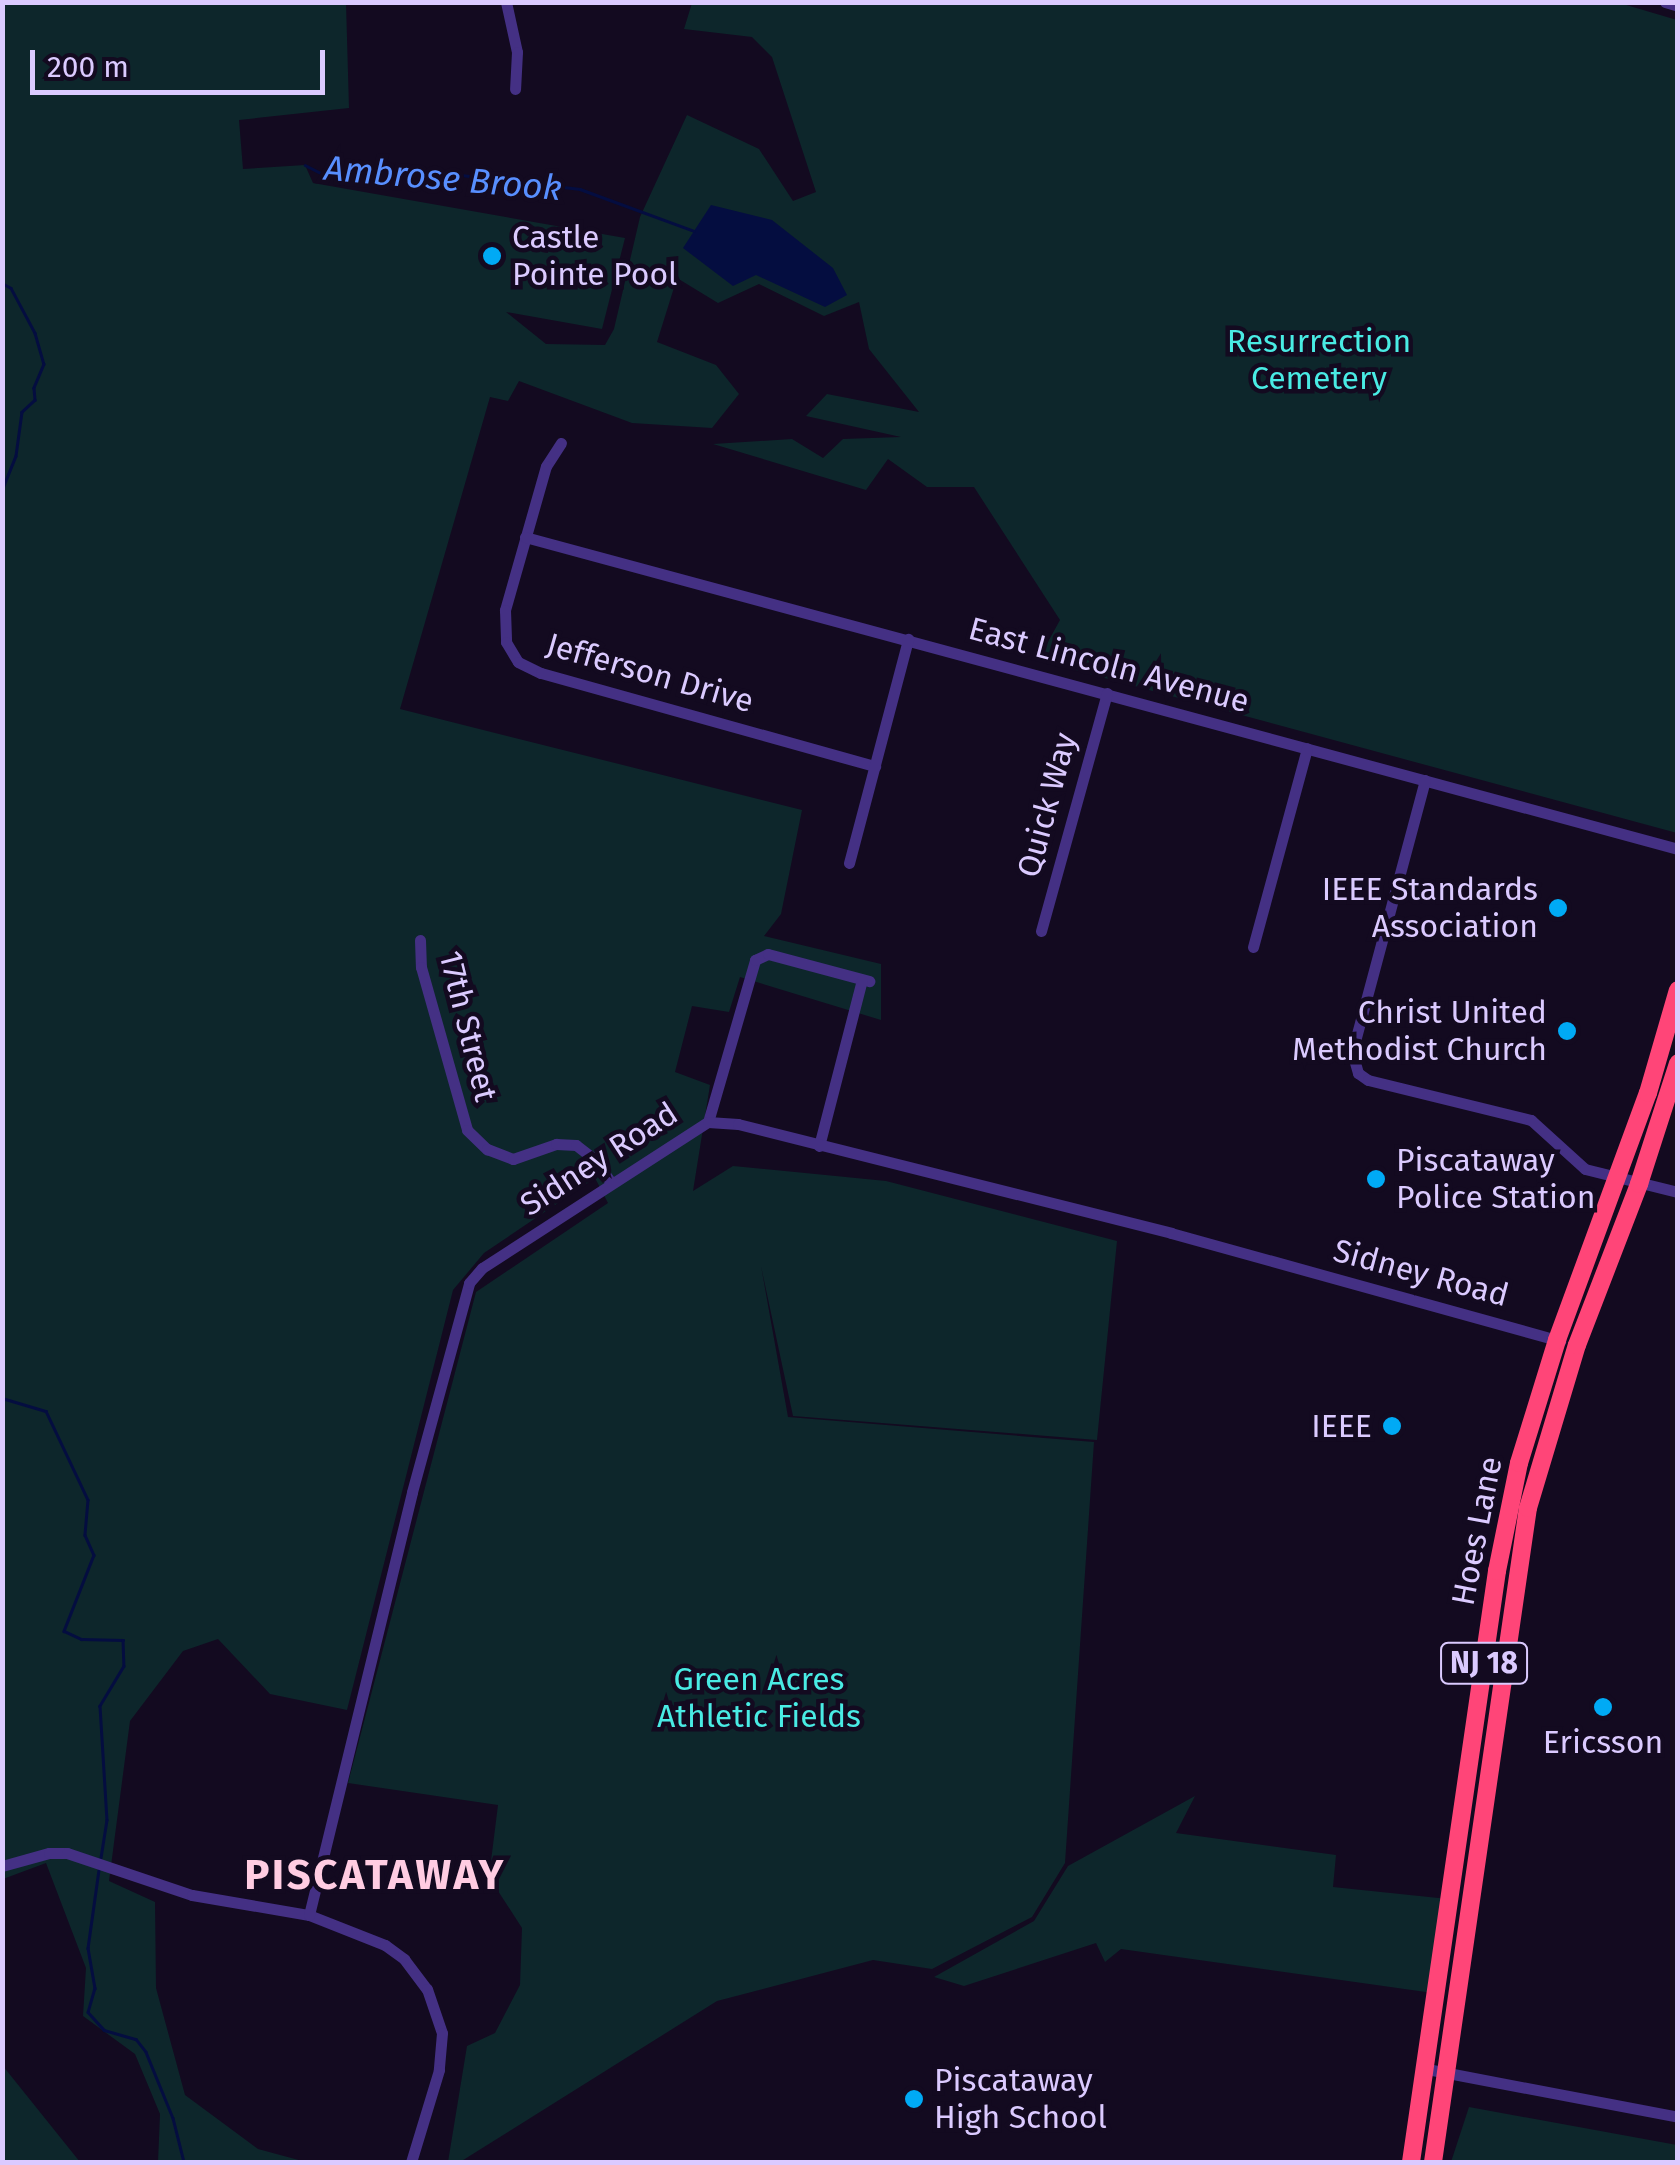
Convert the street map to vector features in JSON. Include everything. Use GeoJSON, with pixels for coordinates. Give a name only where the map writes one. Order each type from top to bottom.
{"type":"FeatureCollection","features":[{"type":"Feature","properties":{"kind":"highway","name":"Hoes Lane"},"geometry":{"type":"LineString","coordinates":[[1411,2162],[1497,1571],[1519,1463],[1557,1340],[1648,1093],[1678,990]]}},
{"type":"Feature","properties":{"kind":"highway","name":"Hoes Lane"},"geometry":{"type":"LineString","coordinates":[[1433,2162],[1528,1508],[1577,1346],[1639,1184],[1678,1063]]}},
{"type":"Feature","properties":{"kind":"street"},"geometry":{"type":"LineString","coordinates":[[506,2],[517,52],[515,89]]}},
{"type":"Feature","properties":{"kind":"street"},"geometry":{"type":"LineString","coordinates":[[1665,2],[1678,6]]}},
{"type":"Feature","properties":{"kind":"street","name":"Jefferson Drive"},"geometry":{"type":"LineString","coordinates":[[561,443],[546,466],[504,623],[506,642],[518,662],[541,673],[875,766]]}},
{"type":"Feature","properties":{"kind":"street","name":"East Lincoln Avenue"},"geometry":{"type":"LineString","coordinates":[[526,537],[1678,849]]}},
{"type":"Feature","properties":{"kind":"street"},"geometry":{"type":"LineString","coordinates":[[849,863],[908,638]]}},
{"type":"Feature","properties":{"kind":"street","name":"Quick Way"},"geometry":{"type":"LineString","coordinates":[[1041,931],[1106,693]]}},
{"type":"Feature","properties":{"kind":"street"},"geometry":{"type":"LineString","coordinates":[[1254,947],[1307,748]]}},
{"type":"Feature","properties":{"kind":"street"},"geometry":{"type":"LineString","coordinates":[[1425,780],[1352,1052],[1353,1063],[1368,1080],[1537,1123],[1580,1166],[1616,1180],[1678,1192]]}},
{"type":"Feature","properties":{"kind":"street","name":"17th Street"},"geometry":{"type":"LineString","coordinates":[[420,940],[421,967],[468,1130],[487,1150],[513,1159],[556,1144],[576,1145],[594,1159],[611,1182]]}},
{"type":"Feature","properties":{"kind":"street"},"geometry":{"type":"LineString","coordinates":[[708,1122],[751,965],[768,954],[866,981],[819,1146]]}},
{"type":"Feature","properties":{"kind":"street","name":"Sidney Road"},"geometry":{"type":"LineString","coordinates":[[309,1915],[460,1302],[482,1268],[708,1122],[738,1124],[1171,1233],[1577,1346]]}},
{"type":"Feature","properties":{"kind":"street"},"geometry":{"type":"LineString","coordinates":[[2,1866],[49,1853],[94,1861],[192,1895],[309,1915],[385,1945],[417,1974],[435,2004],[442,2033],[440,2070],[410,2162]]}},
{"type":"Feature","properties":{"kind":"street"},"geometry":{"type":"LineString","coordinates":[[1427,2068],[1678,2117]]}},
{"type":"Feature","properties":{"kind":"green space"},"geometry":{"type":"Polygon","coordinates":[[[1616,2],[1677,20],[1677,833],[1038,660],[1060,620],[974,487],[927,487],[888,459],[866,490],[713,444],[792,439],[823,458],[843,439],[901,437],[806,416],[827,394],[919,412],[869,349],[859,302],[824,316],[759,284],[718,303],[677,278],[657,342],[716,365],[739,394],[712,428],[632,423],[519,381],[508,401],[490,397],[400,709],[802,810],[781,914],[764,936],[881,964],[881,1020],[740,977],[729,1012],[692,1006],[675,1072],[710,1085],[693,1191],[733,1166],[886,1181],[1117,1241],[1097,1440],[793,1416],[761,1266],[788,1417],[1094,1442],[1065,1863],[1032,1917],[932,1969],[873,1960],[717,2001],[460,2162],[448,2162],[467,2046],[495,2033],[520,1985],[522,1928],[489,1877],[498,1805],[348,1783],[476,1292],[608,1203],[595,1178],[484,1253],[453,1290],[347,1710],[270,1694],[218,1639],[183,1651],[130,1721],[109,1881],[155,1902],[156,1988],[185,2095],[258,2149],[306,2162],[158,2162],[160,2114],[135,2054],[83,2016],[86,1968],[46,1863],[3,1879],[3,3],[346,3],[349,108],[239,120],[243,169],[305,165],[313,183],[625,238],[602,329],[506,312],[546,344],[605,345],[614,329],[640,217],[687,115],[759,149],[793,201],[816,192],[772,57],[752,37],[684,29],[692,3],[1616,2]]]}},
{"type":"Feature","properties":{"kind":"green space"},"geometry":{"type":"Polygon","coordinates":[[[1195,1796],[1176,1833],[1336,1855],[1333,1887],[1448,1899],[1433,1993],[1121,1949],[1105,1962],[1096,1943],[964,1986],[934,1977],[1034,1921],[1068,1866],[1195,1796]]]}},
{"type":"Feature","properties":{"kind":"green space"},"geometry":{"type":"Polygon","coordinates":[[[3,2066],[80,2162],[3,2162],[3,2066]]]}},
{"type":"Feature","properties":{"kind":"green space"},"geometry":{"type":"Polygon","coordinates":[[[1469,2107],[1677,2145],[1677,2162],[1451,2162],[1469,2107]]]}},
{"type":"Feature","properties":{"kind":"shaded area"},"geometry":{"type":"Polygon","coordinates":[[[711,205],[772,220],[833,268],[847,295],[825,307],[756,275],[733,286],[683,248],[711,205]]]}},
{"type":"Feature","properties":{"kind":"waterway","name":"Ambrose Brook"},"geometry":{"type":"LineString","coordinates":[[305,165],[323,174],[444,173],[580,189],[694,231]]}},
{"type":"Feature","properties":{"kind":"waterway","name":"Ambrose Brook"},"geometry":{"type":"LineString","coordinates":[[2,283],[11,288],[35,333],[44,364],[34,388],[35,400],[22,412],[16,456],[2,491]]}},
{"type":"Feature","properties":{"kind":"waterway","name":"Ambrose Brook"},"geometry":{"type":"LineString","coordinates":[[2,1398],[46,1411],[88,1500],[85,1535],[94,1555],[64,1631],[81,1639],[123,1640],[124,1666],[100,1706],[107,1820],[101,1858]]}},
{"type":"Feature","properties":{"kind":"waterway","name":"Ambrose Brook"},"geometry":{"type":"LineString","coordinates":[[99,1870],[88,1948],[95,1988],[88,2012],[104,2030],[136,2039],[146,2052],[173,2118],[184,2162]]}},
{"type":"Feature","properties":{"kind":"place","name":"Castle Pointe Pool"},"geometry":{"type":"Point","coordinates":[492,256]}},
{"type":"Feature","properties":{"kind":"place","name":"IEEE Standards Association"},"geometry":{"type":"Point","coordinates":[1558,908]}},
{"type":"Feature","properties":{"kind":"place","name":"Christ United Methodist Church"},"geometry":{"type":"Point","coordinates":[1567,1031]}},
{"type":"Feature","properties":{"kind":"place","name":"Piscataway Police Station"},"geometry":{"type":"Point","coordinates":[1376,1179]}},
{"type":"Feature","properties":{"kind":"place","name":"IEEE"},"geometry":{"type":"Point","coordinates":[1392,1426]}},
{"type":"Feature","properties":{"kind":"place","name":"Ericsson"},"geometry":{"type":"Point","coordinates":[1603,1707]}},
{"type":"Feature","properties":{"kind":"place","name":"Piscataway High School"},"geometry":{"type":"Point","coordinates":[914,2099]}},
{"type":"Feature","properties":{"kind":"district","name":"PISCATAWAY"},"geometry":{"type":"Point","coordinates":[375,1875]}},
{"type":"Feature","properties":{"kind":"park label","name":"Resurrection Cemetery"},"geometry":{"type":"Point","coordinates":[1319,360]}},
{"type":"Feature","properties":{"kind":"park label","name":"Green Acres Athletic Fields"},"geometry":{"type":"Point","coordinates":[759,1698]}}]}
